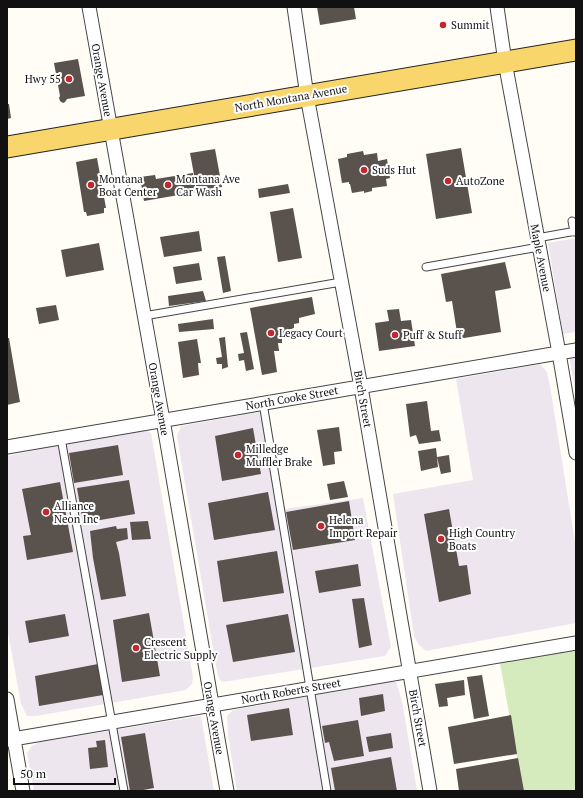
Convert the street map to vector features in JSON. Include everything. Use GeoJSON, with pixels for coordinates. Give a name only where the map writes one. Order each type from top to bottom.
{"type":"FeatureCollection","features":[{"type":"Feature","properties":{"kind":"main road","name":"North Montana Avenue"},"geometry":{"type":"LineString","coordinates":[[7,147],[576,50]]}},
{"type":"Feature","properties":{"kind":"street","name":"Orange Avenue"},"geometry":{"type":"LineString","coordinates":[[89,7],[227,791]]}},
{"type":"Feature","properties":{"kind":"street","name":"Birch Street"},"geometry":{"type":"LineString","coordinates":[[294,7],[307,96],[361,387],[430,791]]}},
{"type":"Feature","properties":{"kind":"street","name":"Maple Avenue"},"geometry":{"type":"LineString","coordinates":[[497,7],[505,62],[559,353],[576,454]]}},
{"type":"Feature","properties":{"kind":"street","name":"North Cooke Street"},"geometry":{"type":"LineString","coordinates":[[7,447],[576,350]]}},
{"type":"Feature","properties":{"kind":"street","name":"North Roberts Street"},"geometry":{"type":"LineString","coordinates":[[10,739],[576,643]]}},
{"type":"Feature","properties":{"kind":"street"},"geometry":{"type":"LineString","coordinates":[[7,699],[10,739],[23,791]]}},
{"type":"Feature","properties":{"kind":"lane"},"geometry":{"type":"LineString","coordinates":[[426,267],[538,242],[575,232],[573,219]]}},
{"type":"Feature","properties":{"kind":"lane"},"geometry":{"type":"LineString","coordinates":[[144,316],[341,282]]}},
{"type":"Feature","properties":{"kind":"lane"},"geometry":{"type":"LineString","coordinates":[[263,403],[326,791]]}},
{"type":"Feature","properties":{"kind":"lane"},"geometry":{"type":"LineString","coordinates":[[61,438],[124,791]]}},
{"type":"Feature","properties":{"kind":"shaded area"},"geometry":{"type":"Polygon","coordinates":[[[576,238],[576,332],[563,334],[548,243],[576,238]]]}},
{"type":"Feature","properties":{"kind":"shaded area"},"geometry":{"type":"Polygon","coordinates":[[[576,355],[576,395],[569,356],[576,355]]]}},
{"type":"Feature","properties":{"kind":"shaded area"},"geometry":{"type":"Polygon","coordinates":[[[540,364],[547,372],[550,386],[576,548],[576,623],[426,651],[419,645],[414,636],[393,494],[473,480],[456,379],[540,364]]]}},
{"type":"Feature","properties":{"kind":"shaded area"},"geometry":{"type":"Polygon","coordinates":[[[264,411],[285,509],[363,498],[391,647],[385,656],[223,682],[219,679],[216,666],[177,436],[181,426],[264,411]]]}},
{"type":"Feature","properties":{"kind":"shaded area"},"geometry":{"type":"Polygon","coordinates":[[[141,428],[151,433],[193,677],[192,684],[186,690],[36,716],[27,716],[21,704],[7,627],[7,456],[141,428]]]}},
{"type":"Feature","properties":{"kind":"shaded area"},"geometry":{"type":"Polygon","coordinates":[[[385,682],[396,682],[399,691],[403,706],[417,791],[237,791],[228,735],[227,716],[233,710],[385,682]]]}},
{"type":"Feature","properties":{"kind":"shaded area"},"geometry":{"type":"Polygon","coordinates":[[[201,716],[214,791],[34,791],[27,753],[32,746],[40,742],[201,716]]]}},
{"type":"Feature","properties":{"kind":"green space"},"geometry":{"type":"Polygon","coordinates":[[[576,650],[576,791],[523,791],[500,663],[576,650]]]}},
{"type":"Feature","properties":{"kind":"building"},"geometry":{"type":"Polygon","coordinates":[[[317,7],[354,7],[356,19],[320,25],[317,7]]]}},
{"type":"Feature","properties":{"kind":"building","name":"Hwy 55"},"geometry":{"type":"Polygon","coordinates":[[[78,59],[85,96],[67,99],[63,103],[59,98],[60,96],[54,63],[78,59]]]}},
{"type":"Feature","properties":{"kind":"building"},"geometry":{"type":"Polygon","coordinates":[[[7,104],[9,104],[11,118],[7,119],[7,104]]]}},
{"type":"Feature","properties":{"kind":"building","name":"AutoZone"},"geometry":{"type":"Polygon","coordinates":[[[461,148],[472,213],[436,219],[426,154],[461,148]]]}},
{"type":"Feature","properties":{"kind":"building"},"geometry":{"type":"Polygon","coordinates":[[[215,149],[222,187],[197,191],[190,153],[215,149]]]}},
{"type":"Feature","properties":{"kind":"building","name":"Suds Hut"},"geometry":{"type":"Polygon","coordinates":[[[363,151],[364,155],[377,153],[378,161],[387,159],[390,178],[386,179],[387,186],[372,188],[372,191],[364,193],[364,191],[352,193],[349,182],[342,183],[338,159],[347,157],[347,154],[363,151]]]}},
{"type":"Feature","properties":{"kind":"building","name":"Montana Boat Center"},"geometry":{"type":"Polygon","coordinates":[[[97,158],[106,208],[104,208],[104,213],[87,216],[86,212],[84,212],[76,162],[97,158]]]}},
{"type":"Feature","properties":{"kind":"building","name":"Montana Ave Car Wash"},"geometry":{"type":"Polygon","coordinates":[[[193,173],[196,192],[144,201],[140,177],[155,175],[156,179],[193,173]]]}},
{"type":"Feature","properties":{"kind":"building"},"geometry":{"type":"Polygon","coordinates":[[[288,184],[290,193],[259,198],[258,189],[288,184]]]}},
{"type":"Feature","properties":{"kind":"building"},"geometry":{"type":"Polygon","coordinates":[[[293,208],[302,258],[278,262],[270,212],[293,208]]]}},
{"type":"Feature","properties":{"kind":"building"},"geometry":{"type":"Polygon","coordinates":[[[199,231],[202,251],[164,257],[160,237],[199,231]]]}},
{"type":"Feature","properties":{"kind":"building"},"geometry":{"type":"Polygon","coordinates":[[[99,243],[104,270],[66,277],[61,250],[99,243]]]}},
{"type":"Feature","properties":{"kind":"building"},"geometry":{"type":"Polygon","coordinates":[[[225,256],[231,291],[223,293],[217,257],[225,256]]]}},
{"type":"Feature","properties":{"kind":"building"},"geometry":{"type":"Polygon","coordinates":[[[505,262],[511,288],[495,291],[501,332],[458,339],[452,301],[446,302],[441,274],[505,262]]]}},
{"type":"Feature","properties":{"kind":"building"},"geometry":{"type":"Polygon","coordinates":[[[199,263],[202,280],[176,284],[173,267],[199,263]]]}},
{"type":"Feature","properties":{"kind":"building"},"geometry":{"type":"Polygon","coordinates":[[[203,291],[206,301],[169,306],[168,296],[203,291]]]}},
{"type":"Feature","properties":{"kind":"building","name":"Legacy Court"},"geometry":{"type":"Polygon","coordinates":[[[312,297],[315,314],[299,318],[299,323],[294,324],[294,328],[288,330],[289,336],[282,338],[282,343],[278,343],[279,351],[274,351],[277,372],[262,375],[250,308],[312,297]]]}},
{"type":"Feature","properties":{"kind":"building"},"geometry":{"type":"Polygon","coordinates":[[[56,305],[59,320],[39,324],[36,308],[56,305]]]}},
{"type":"Feature","properties":{"kind":"building","name":"Puff & Stuff"},"geometry":{"type":"Polygon","coordinates":[[[399,309],[401,321],[411,320],[415,346],[379,351],[375,323],[389,321],[387,310],[399,309]]]}},
{"type":"Feature","properties":{"kind":"building"},"geometry":{"type":"Polygon","coordinates":[[[213,319],[214,329],[179,332],[178,324],[213,319]]]}},
{"type":"Feature","properties":{"kind":"building"},"geometry":{"type":"Polygon","coordinates":[[[247,332],[254,369],[246,371],[244,360],[239,361],[238,354],[244,353],[240,333],[247,332]]]}},
{"type":"Feature","properties":{"kind":"building"},"geometry":{"type":"Polygon","coordinates":[[[225,337],[228,367],[222,369],[222,364],[217,364],[216,358],[222,357],[219,338],[225,337]]]}},
{"type":"Feature","properties":{"kind":"building"},"geometry":{"type":"Polygon","coordinates":[[[7,338],[9,338],[20,402],[7,405],[7,338]]]}},
{"type":"Feature","properties":{"kind":"building"},"geometry":{"type":"Polygon","coordinates":[[[197,339],[201,363],[198,363],[199,375],[183,378],[178,342],[197,339]]]}},
{"type":"Feature","properties":{"kind":"building"},"geometry":{"type":"Polygon","coordinates":[[[427,401],[431,431],[439,430],[441,441],[419,444],[416,435],[410,437],[406,404],[427,401]]]}},
{"type":"Feature","properties":{"kind":"building"},"geometry":{"type":"Polygon","coordinates":[[[339,427],[342,451],[334,452],[335,464],[323,466],[317,430],[339,427]]]}},
{"type":"Feature","properties":{"kind":"building","name":"Milledge Muffler Brake"},"geometry":{"type":"Polygon","coordinates":[[[253,428],[261,474],[222,481],[215,436],[253,428]]]}},
{"type":"Feature","properties":{"kind":"building"},"geometry":{"type":"Polygon","coordinates":[[[118,445],[123,475],[74,483],[69,453],[118,445]]]}},
{"type":"Feature","properties":{"kind":"building"},"geometry":{"type":"Polygon","coordinates":[[[436,448],[438,467],[421,471],[418,451],[436,448]]]}},
{"type":"Feature","properties":{"kind":"building"},"geometry":{"type":"Polygon","coordinates":[[[449,455],[451,472],[441,474],[437,457],[449,455]]]}},
{"type":"Feature","properties":{"kind":"building"},"geometry":{"type":"Polygon","coordinates":[[[129,480],[135,514],[83,523],[77,488],[129,480]]]}},
{"type":"Feature","properties":{"kind":"building"},"geometry":{"type":"Polygon","coordinates":[[[344,481],[348,497],[330,500],[327,484],[344,481]]]}},
{"type":"Feature","properties":{"kind":"building","name":"Alliance Neon Inc"},"geometry":{"type":"Polygon","coordinates":[[[60,482],[73,552],[27,560],[23,536],[31,535],[22,489],[60,482]]]}},
{"type":"Feature","properties":{"kind":"building"},"geometry":{"type":"Polygon","coordinates":[[[268,492],[275,530],[214,540],[208,503],[268,492]]]}},
{"type":"Feature","properties":{"kind":"building","name":"Helena Import Repair"},"geometry":{"type":"Polygon","coordinates":[[[349,501],[355,540],[293,550],[286,512],[349,501]]]}},
{"type":"Feature","properties":{"kind":"building","name":"High Country Boats"},"geometry":{"type":"Polygon","coordinates":[[[449,509],[459,566],[467,565],[471,594],[439,602],[424,514],[449,509]]]}},
{"type":"Feature","properties":{"kind":"building"},"geometry":{"type":"Polygon","coordinates":[[[148,521],[151,539],[132,540],[130,522],[148,521]]]}},
{"type":"Feature","properties":{"kind":"building"},"geometry":{"type":"Polygon","coordinates":[[[116,526],[117,529],[127,528],[128,539],[116,542],[126,596],[101,600],[93,558],[90,531],[116,526]]]}},
{"type":"Feature","properties":{"kind":"building"},"geometry":{"type":"Polygon","coordinates":[[[277,551],[284,593],[223,602],[217,561],[277,551]]]}},
{"type":"Feature","properties":{"kind":"building"},"geometry":{"type":"Polygon","coordinates":[[[358,564],[361,586],[319,593],[315,571],[358,564]]]}},
{"type":"Feature","properties":{"kind":"building"},"geometry":{"type":"Polygon","coordinates":[[[364,598],[372,645],[359,648],[352,599],[364,598]]]}},
{"type":"Feature","properties":{"kind":"building","name":"Crescent Electric Supply"},"geometry":{"type":"Polygon","coordinates":[[[149,613],[160,676],[122,682],[113,620],[149,613]]]}},
{"type":"Feature","properties":{"kind":"building"},"geometry":{"type":"Polygon","coordinates":[[[65,614],[69,636],[29,643],[25,621],[65,614]]]}},
{"type":"Feature","properties":{"kind":"building"},"geometry":{"type":"Polygon","coordinates":[[[288,614],[295,652],[233,662],[226,625],[288,614]]]}},
{"type":"Feature","properties":{"kind":"building"},"geometry":{"type":"Polygon","coordinates":[[[98,664],[103,695],[39,706],[35,676],[98,664]]]}},
{"type":"Feature","properties":{"kind":"building"},"geometry":{"type":"Polygon","coordinates":[[[482,675],[489,716],[474,719],[467,677],[482,675]]]}},
{"type":"Feature","properties":{"kind":"building"},"geometry":{"type":"Polygon","coordinates":[[[464,680],[465,695],[447,698],[448,706],[439,707],[435,684],[464,680]]]}},
{"type":"Feature","properties":{"kind":"building"},"geometry":{"type":"Polygon","coordinates":[[[383,694],[385,711],[361,716],[359,698],[383,694]]]}},
{"type":"Feature","properties":{"kind":"building"},"geometry":{"type":"Polygon","coordinates":[[[289,708],[293,735],[251,741],[247,715],[289,708]]]}},
{"type":"Feature","properties":{"kind":"building"},"geometry":{"type":"Polygon","coordinates":[[[511,715],[517,754],[454,764],[448,727],[511,715]]]}},
{"type":"Feature","properties":{"kind":"building"},"geometry":{"type":"Polygon","coordinates":[[[358,720],[364,756],[334,761],[329,742],[325,743],[322,726],[358,720]]]}},
{"type":"Feature","properties":{"kind":"building"},"geometry":{"type":"Polygon","coordinates":[[[145,733],[154,788],[130,791],[121,737],[145,733]]]}},
{"type":"Feature","properties":{"kind":"building"},"geometry":{"type":"Polygon","coordinates":[[[391,733],[393,748],[369,752],[366,737],[391,733]]]}},
{"type":"Feature","properties":{"kind":"building"},"geometry":{"type":"Polygon","coordinates":[[[105,740],[108,767],[90,769],[88,748],[97,747],[96,741],[105,740]]]}},
{"type":"Feature","properties":{"kind":"building"},"geometry":{"type":"Polygon","coordinates":[[[391,757],[397,791],[335,791],[331,768],[391,757]]]}},
{"type":"Feature","properties":{"kind":"building"},"geometry":{"type":"Polygon","coordinates":[[[518,758],[524,791],[459,791],[456,769],[518,758]]]}},
{"type":"Feature","properties":{"kind":"place","name":"Summit"},"geometry":{"type":"Point","coordinates":[443,25]}},
{"type":"Feature","properties":{"kind":"place","name":"Hwy 55"},"geometry":{"type":"Point","coordinates":[69,79]}},
{"type":"Feature","properties":{"kind":"place","name":"Suds Hut"},"geometry":{"type":"Point","coordinates":[364,170]}},
{"type":"Feature","properties":{"kind":"place","name":"AutoZone"},"geometry":{"type":"Point","coordinates":[448,181]}},
{"type":"Feature","properties":{"kind":"place","name":"Montana Boat Center"},"geometry":{"type":"Point","coordinates":[91,185]}},
{"type":"Feature","properties":{"kind":"place","name":"Montana Ave Car Wash"},"geometry":{"type":"Point","coordinates":[168,185]}},
{"type":"Feature","properties":{"kind":"place","name":"Legacy Court"},"geometry":{"type":"Point","coordinates":[271,333]}},
{"type":"Feature","properties":{"kind":"place","name":"Puff & Stuff"},"geometry":{"type":"Point","coordinates":[395,335]}},
{"type":"Feature","properties":{"kind":"place","name":"Milledge Muffler Brake"},"geometry":{"type":"Point","coordinates":[238,455]}},
{"type":"Feature","properties":{"kind":"place","name":"Alliance Neon Inc"},"geometry":{"type":"Point","coordinates":[46,512]}},
{"type":"Feature","properties":{"kind":"place","name":"Helena Import Repair"},"geometry":{"type":"Point","coordinates":[321,526]}},
{"type":"Feature","properties":{"kind":"place","name":"High Country Boats"},"geometry":{"type":"Point","coordinates":[441,539]}},
{"type":"Feature","properties":{"kind":"place","name":"Crescent Electric Supply"},"geometry":{"type":"Point","coordinates":[136,648]}}]}
